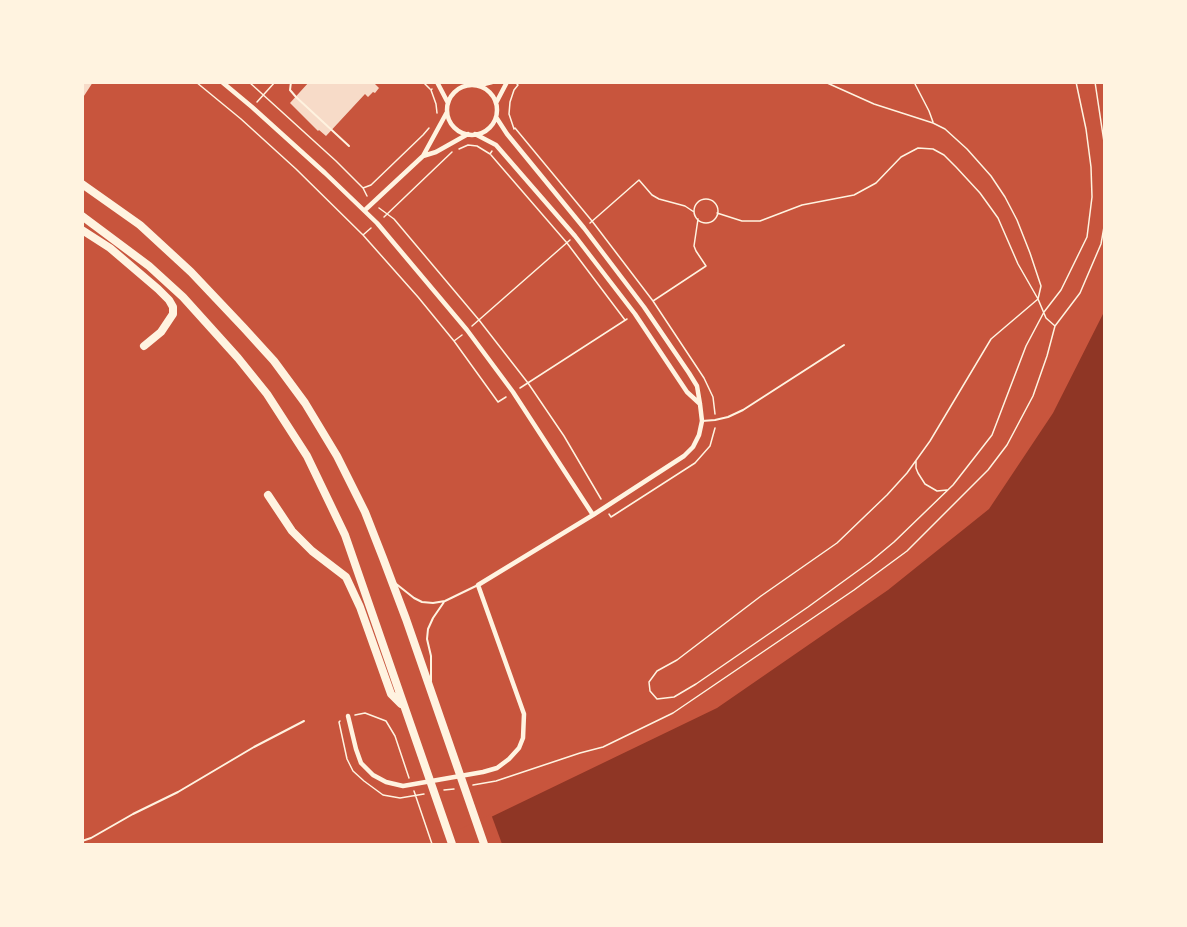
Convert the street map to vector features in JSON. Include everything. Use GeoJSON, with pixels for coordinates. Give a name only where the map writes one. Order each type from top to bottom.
{"type":"FeatureCollection","features":[{"type":"Feature","properties":{"kind":"highway"},"geometry":{"type":"LineString","coordinates":[[82,184],[140,225],[183,264],[274,361],[305,403],[337,456],[365,512],[432,693],[484,844]]}},
{"type":"Feature","properties":{"kind":"highway"},"geometry":{"type":"LineString","coordinates":[[82,216],[148,266],[183,297],[267,394],[307,456],[345,535],[452,844]]}},
{"type":"Feature","properties":{"kind":"highway"},"geometry":{"type":"LineString","coordinates":[[82,230],[110,248],[150,282],[173,307],[173,314],[161,332],[144,346]]}},
{"type":"Feature","properties":{"kind":"highway"},"geometry":{"type":"LineString","coordinates":[[268,495],[292,531],[312,551],[346,577],[360,607],[391,694],[404,707]]}},
{"type":"Feature","properties":{"kind":"street"},"geometry":{"type":"LineString","coordinates":[[222,82],[377,223],[467,330],[513,392],[593,515]]}},
{"type":"Feature","properties":{"kind":"street"},"geometry":{"type":"LineString","coordinates":[[479,85],[492,82]]}},
{"type":"Feature","properties":{"kind":"street"},"geometry":{"type":"LineString","coordinates":[[447,112],[449,120],[460,132],[482,133],[488,129],[496,117],[496,102],[507,82]]}},
{"type":"Feature","properties":{"kind":"street"},"geometry":{"type":"LineString","coordinates":[[437,83],[448,103]]}},
{"type":"Feature","properties":{"kind":"street"},"geometry":{"type":"LineString","coordinates":[[365,210],[423,156],[456,90],[468,83],[479,85],[486,89],[496,102]]}},
{"type":"Feature","properties":{"kind":"street"},"geometry":{"type":"LineString","coordinates":[[348,716],[361,763],[373,775],[386,782],[403,786],[483,772],[497,768],[509,759],[519,748],[523,738],[524,714],[478,585],[684,456],[693,447],[699,435],[702,421],[700,404],[697,386],[689,373],[644,307],[496,117]]}},
{"type":"Feature","properties":{"kind":"street"},"geometry":{"type":"LineString","coordinates":[[423,156],[436,152],[468,134]]}},
{"type":"Feature","properties":{"kind":"street"},"geometry":{"type":"LineString","coordinates":[[475,134],[496,145],[575,236],[635,314],[687,392],[700,404]]}},
{"type":"Feature","properties":{"kind":"lane"},"geometry":{"type":"LineString","coordinates":[[291,82],[290,90],[296,97],[349,146]]}},
{"type":"Feature","properties":{"kind":"lane"},"geometry":{"type":"LineString","coordinates":[[702,421],[728,417],[743,410],[844,345]]}},
{"type":"Feature","properties":{"kind":"lane"},"geometry":{"type":"LineString","coordinates":[[391,580],[414,598],[422,602],[433,603],[445,601],[478,585]]}},
{"type":"Feature","properties":{"kind":"lane"},"geometry":{"type":"LineString","coordinates":[[432,693],[428,629],[445,601]]}},
{"type":"Feature","properties":{"kind":"lane"},"geometry":{"type":"LineString","coordinates":[[82,841],[178,792],[254,747],[304,721]]}},
{"type":"Feature","properties":{"kind":"path"},"geometry":{"type":"LineString","coordinates":[[195,82],[297,169],[363,235],[454,341],[498,402],[635,314]]}},
{"type":"Feature","properties":{"kind":"path"},"geometry":{"type":"LineString","coordinates":[[249,82],[363,188],[365,194],[374,203],[394,219],[479,320],[528,383],[564,436],[611,517],[695,462],[710,446],[715,432],[713,397],[704,378],[653,301],[592,221],[515,128],[509,114],[510,102],[518,85],[515,82]]}},
{"type":"Feature","properties":{"kind":"path"},"geometry":{"type":"LineString","coordinates":[[252,107],[275,82]]}},
{"type":"Feature","properties":{"kind":"path"},"geometry":{"type":"LineString","coordinates":[[423,82],[431,90],[437,114]]}},
{"type":"Feature","properties":{"kind":"path"},"geometry":{"type":"LineString","coordinates":[[825,82],[874,104],[933,123],[945,129],[968,149],[1005,197],[1021,231],[1041,286],[1038,299],[991,339],[930,441],[887,495],[837,543],[761,596],[677,660],[657,671],[649,682],[650,691],[657,699],[674,697],[696,684],[870,562],[947,490],[992,435],[1026,346],[1044,312],[1061,290],[1087,237],[1092,197],[1091,167],[1076,82]]}},
{"type":"Feature","properties":{"kind":"path"},"geometry":{"type":"LineString","coordinates":[[914,82],[930,111],[933,123]]}},
{"type":"Feature","properties":{"kind":"path"},"geometry":{"type":"LineString","coordinates":[[1095,82],[1104,142]]}},
{"type":"Feature","properties":{"kind":"path"},"geometry":{"type":"LineString","coordinates":[[431,90],[437,83]]}},
{"type":"Feature","properties":{"kind":"path"},"geometry":{"type":"LineString","coordinates":[[363,188],[371,185],[430,126],[437,132]]}},
{"type":"Feature","properties":{"kind":"path"},"geometry":{"type":"LineString","coordinates":[[363,235],[454,151],[468,145],[477,146],[490,154],[567,243],[625,320]]}},
{"type":"Feature","properties":{"kind":"path"},"geometry":{"type":"LineString","coordinates":[[490,154],[496,145]]}},
{"type":"Feature","properties":{"kind":"path"},"geometry":{"type":"LineString","coordinates":[[717,213],[742,221],[760,221],[802,205],[854,195],[876,183],[902,157],[918,148],[933,149],[944,155],[980,193],[998,218],[1018,264],[1046,318],[1055,326]]}},
{"type":"Feature","properties":{"kind":"path"},"geometry":{"type":"LineString","coordinates":[[584,228],[639,180],[652,195],[685,206],[694,212],[701,222],[713,220],[717,213],[716,205],[711,200],[699,201],[694,212]]}},
{"type":"Feature","properties":{"kind":"path"},"geometry":{"type":"LineString","coordinates":[[653,301],[706,266],[694,246],[698,219]]}},
{"type":"Feature","properties":{"kind":"path"},"geometry":{"type":"LineString","coordinates":[[464,787],[496,781],[603,747],[673,713],[805,624],[907,551],[988,470],[1007,445],[1034,396],[1055,326],[1080,293],[1101,244],[1104,227]]}},
{"type":"Feature","properties":{"kind":"path"},"geometry":{"type":"LineString","coordinates":[[454,341],[575,236]]}},
{"type":"Feature","properties":{"kind":"path"},"geometry":{"type":"LineString","coordinates":[[916,459],[916,468],[925,484],[937,491],[947,490]]}},
{"type":"Feature","properties":{"kind":"path"},"geometry":{"type":"LineString","coordinates":[[409,777],[395,736],[386,722],[365,713],[348,716],[339,722],[347,759],[353,771],[364,781],[383,795],[400,798],[432,792]]}},
{"type":"Feature","properties":{"kind":"path"},"geometry":{"type":"LineString","coordinates":[[413,789],[432,844]]}},
{"type":"Feature","properties":{"kind":"path"},"geometry":{"type":"LineString","coordinates":[[443,791],[454,789]]}},
{"type":"Feature","properties":{"kind":"shaded area"},"geometry":{"type":"Polygon","coordinates":[[[1104,312],[1104,844],[435,844],[717,708],[888,590],[989,509],[1053,413],[1104,312]]]}},
{"type":"Feature","properties":{"kind":"pier"},"geometry":{"type":"Polygon","coordinates":[[[491,814],[502,844],[432,844],[434,842],[491,814]]]}},
{"type":"Feature","properties":{"kind":"building"},"geometry":{"type":"Polygon","coordinates":[[[82,82],[93,82],[82,99],[82,82]]]}},
{"type":"Feature","properties":{"kind":"building"},"geometry":{"type":"Polygon","coordinates":[[[309,82],[376,82],[379,88],[368,97],[365,94],[326,136],[290,103],[309,82]]]}}]}
